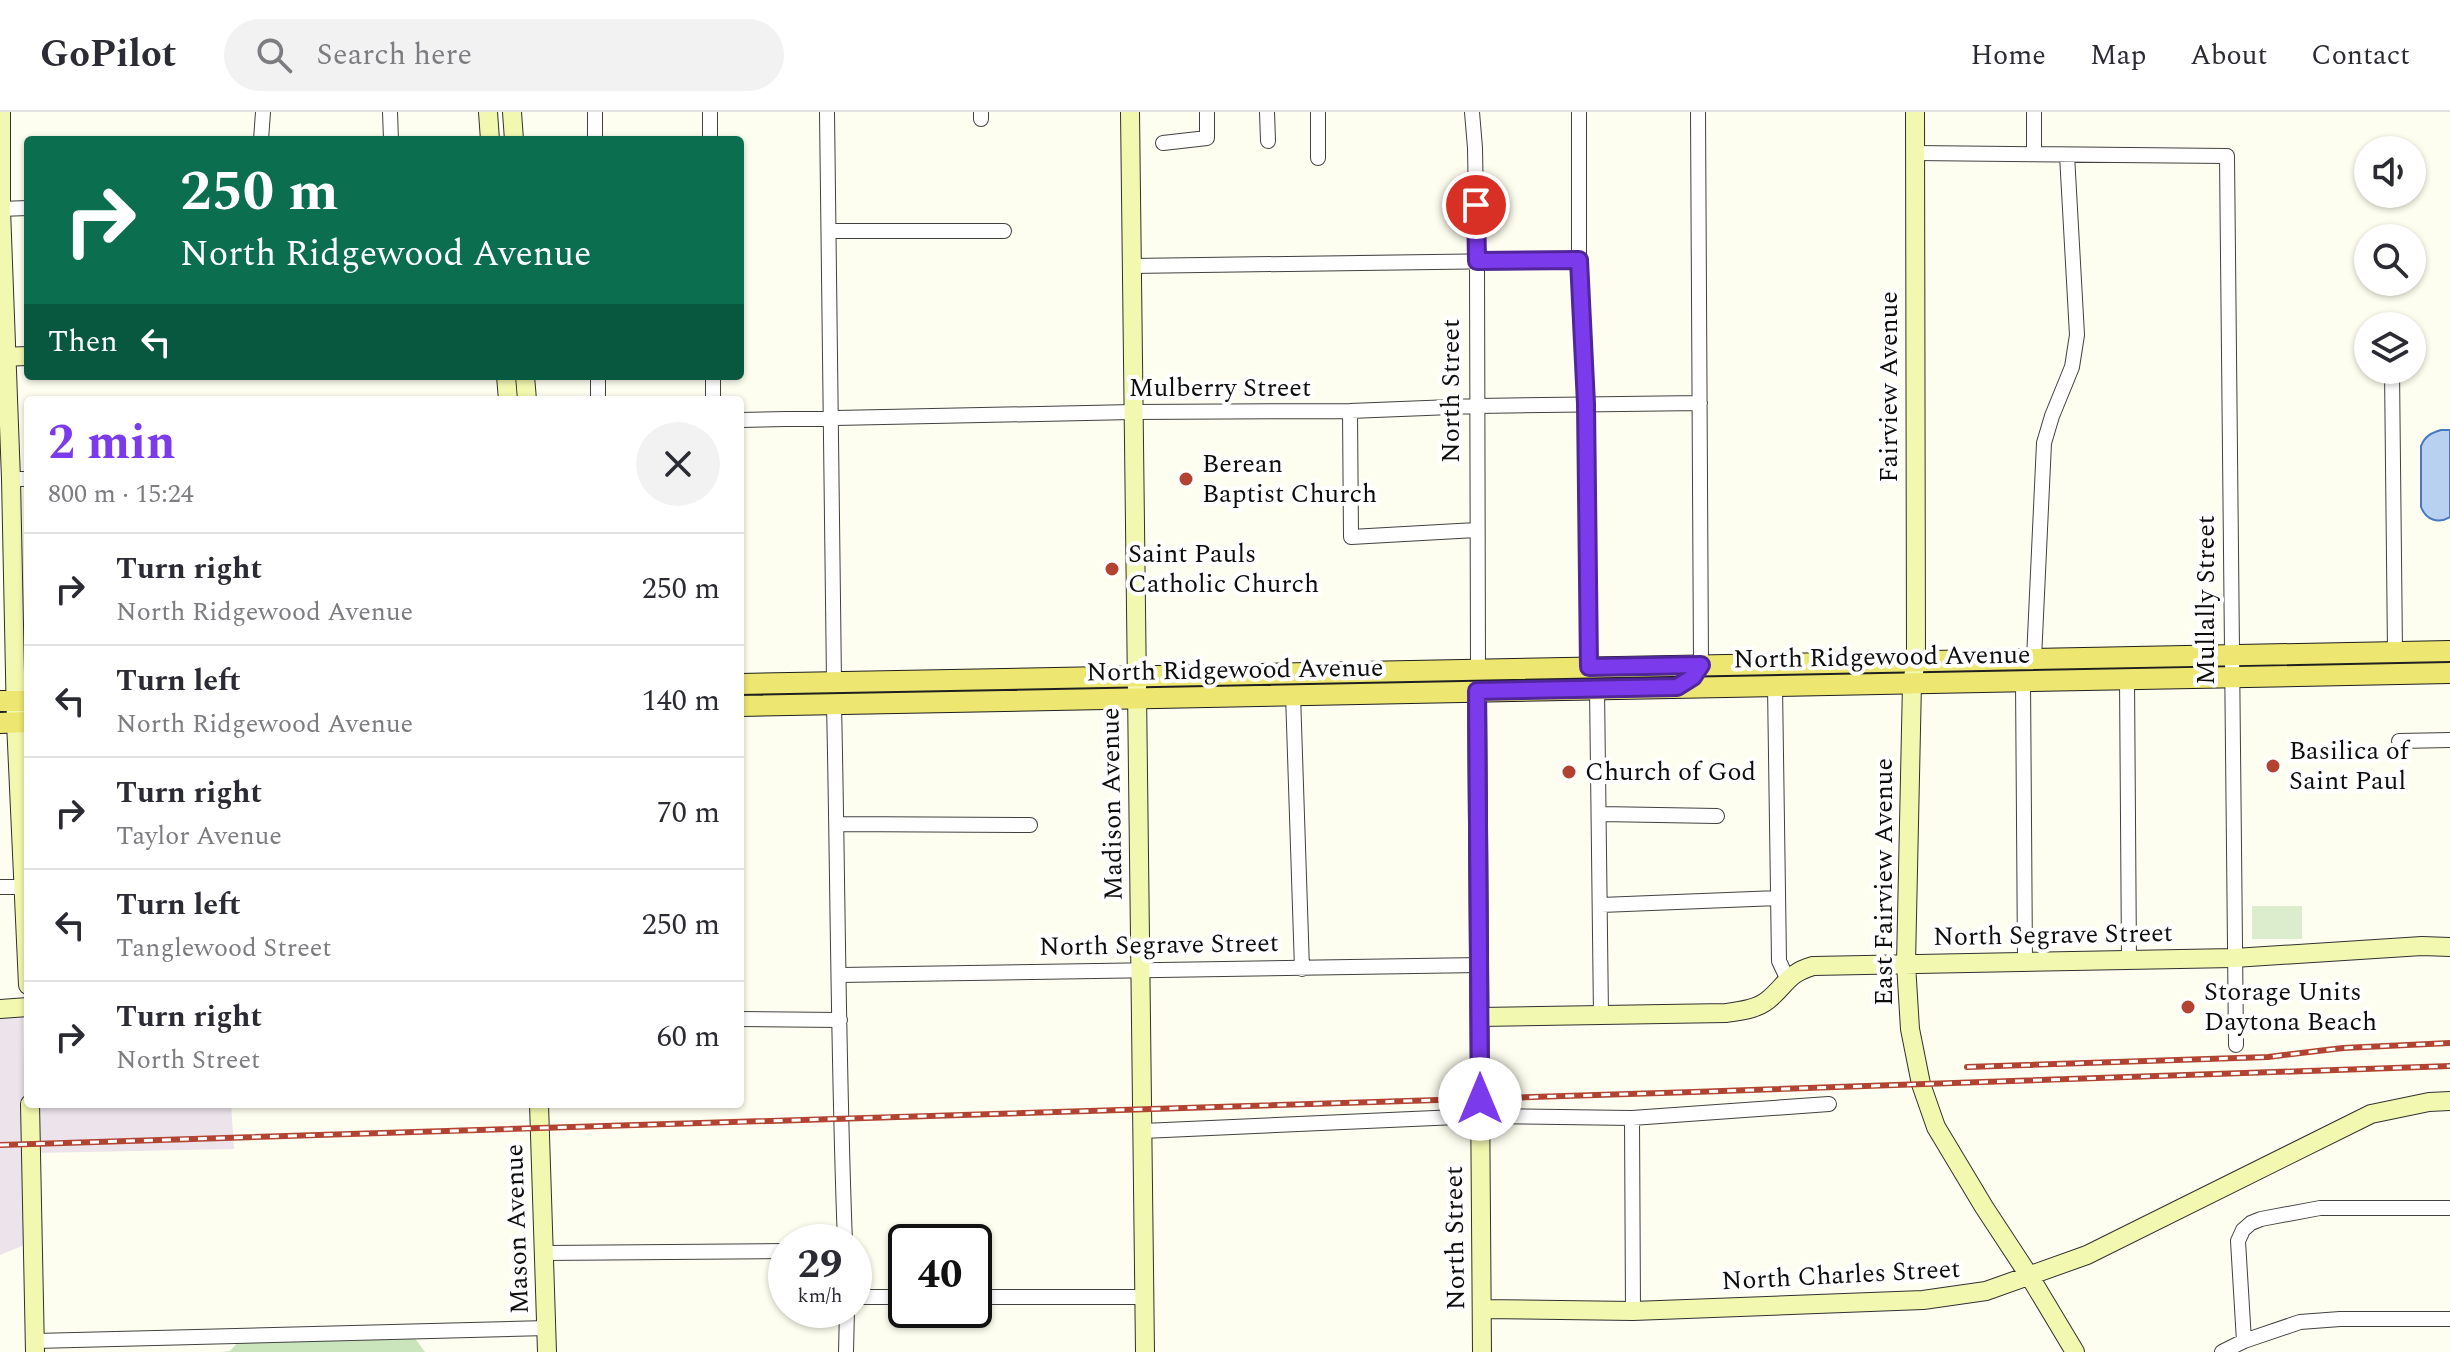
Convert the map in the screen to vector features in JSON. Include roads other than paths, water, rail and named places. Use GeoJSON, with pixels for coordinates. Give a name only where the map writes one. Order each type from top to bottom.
{"type":"FeatureCollection","features":[{"type":"Feature","properties":{"kind":"main road","name":"North Ridgewood Avenue"},"geometry":{"type":"LineString","coordinates":[[744,706],[834,704],[1478,670],[2450,651]]}},
{"type":"Feature","properties":{"kind":"main road"},"geometry":{"type":"LineString","coordinates":[[1677,687],[1693,677],[1701,665]]}},
{"type":"Feature","properties":{"kind":"main road","name":"North Ridgewood Avenue"},"geometry":{"type":"LineString","coordinates":[[744,684],[834,682],[1137,687],[1293,694],[2450,673]]}},
{"type":"Feature","properties":{"kind":"street"},"geometry":{"type":"LineString","coordinates":[[0,887],[24,887],[14,701],[19,479],[4,356],[1,112]]}},
{"type":"Feature","properties":{"kind":"street"},"geometry":{"type":"LineString","coordinates":[[261,136],[263,112]]}},
{"type":"Feature","properties":{"kind":"street"},"geometry":{"type":"LineString","coordinates":[[390,112],[391,136]]}},
{"type":"Feature","properties":{"kind":"street"},"geometry":{"type":"LineString","coordinates":[[488,112],[490,136]]}},
{"type":"Feature","properties":{"kind":"street"},"geometry":{"type":"LineString","coordinates":[[512,112],[514,136]]}},
{"type":"Feature","properties":{"kind":"street"},"geometry":{"type":"LineString","coordinates":[[595,112],[595,136]]}},
{"type":"Feature","properties":{"kind":"street"},"geometry":{"type":"LineString","coordinates":[[710,112],[710,136]]}},
{"type":"Feature","properties":{"kind":"street"},"geometry":{"type":"LineString","coordinates":[[827,112],[834,682]]}},
{"type":"Feature","properties":{"kind":"street","name":"Madison Avenue"},"geometry":{"type":"LineString","coordinates":[[1130,112],[1145,1352]]}},
{"type":"Feature","properties":{"kind":"street"},"geometry":{"type":"LineString","coordinates":[[1163,143],[1207,138],[1207,112]]}},
{"type":"Feature","properties":{"kind":"street"},"geometry":{"type":"LineString","coordinates":[[1267,112],[1268,141]]}},
{"type":"Feature","properties":{"kind":"street"},"geometry":{"type":"LineString","coordinates":[[1318,112],[1318,158]]}},
{"type":"Feature","properties":{"kind":"street","name":"North Street"},"geometry":{"type":"LineString","coordinates":[[1472,112],[1477,261],[1478,670]]}},
{"type":"Feature","properties":{"kind":"street"},"geometry":{"type":"LineString","coordinates":[[1579,112],[1579,260],[1586,404],[1589,667]]}},
{"type":"Feature","properties":{"kind":"street"},"geometry":{"type":"LineString","coordinates":[[1698,112],[1701,665]]}},
{"type":"Feature","properties":{"kind":"street","name":"Fairview Avenue"},"geometry":{"type":"LineString","coordinates":[[1915,112],[1916,661]]}},
{"type":"Feature","properties":{"kind":"street"},"geometry":{"type":"LineString","coordinates":[[2034,112],[2034,153]]}},
{"type":"Feature","properties":{"kind":"street"},"geometry":{"type":"LineString","coordinates":[[1915,153],[2067,155],[2077,335],[2072,367],[2044,443],[2034,659]]}},
{"type":"Feature","properties":{"kind":"street","name":"Mullally Street"},"geometry":{"type":"LineString","coordinates":[[2067,155],[2227,156],[2236,1045]]}},
{"type":"Feature","properties":{"kind":"street"},"geometry":{"type":"LineString","coordinates":[[1,209],[24,208]]}},
{"type":"Feature","properties":{"kind":"street"},"geometry":{"type":"LineString","coordinates":[[830,231],[1004,231]]}},
{"type":"Feature","properties":{"kind":"street"},"geometry":{"type":"LineString","coordinates":[[1131,266],[1579,260]]}},
{"type":"Feature","properties":{"kind":"street"},"geometry":{"type":"LineString","coordinates":[[2392,384],[2395,652]]}},
{"type":"Feature","properties":{"kind":"street","name":"Mulberry Street"},"geometry":{"type":"LineString","coordinates":[[744,420],[1700,403]]}},
{"type":"Feature","properties":{"kind":"street"},"geometry":{"type":"LineString","coordinates":[[1350,411],[1351,537],[1476,530]]}},
{"type":"Feature","properties":{"kind":"street","name":"East Fairview Avenue"},"geometry":{"type":"LineString","coordinates":[[1916,661],[1912,683],[1906,964],[1910,1029],[1936,1127],[2075,1352]]}},
{"type":"Feature","properties":{"kind":"street"},"geometry":{"type":"LineString","coordinates":[[2127,678],[2129,960]]}},
{"type":"Feature","properties":{"kind":"street"},"geometry":{"type":"LineString","coordinates":[[2023,680],[2025,961]]}},
{"type":"Feature","properties":{"kind":"street"},"geometry":{"type":"LineString","coordinates":[[1775,686],[1779,961],[1787,978]]}},
{"type":"Feature","properties":{"kind":"street"},"geometry":{"type":"LineString","coordinates":[[1597,688],[1601,1016]]}},
{"type":"Feature","properties":{"kind":"street","name":"North Street"},"geometry":{"type":"LineString","coordinates":[[1477,691],[1482,1352]]}},
{"type":"Feature","properties":{"kind":"street"},"geometry":{"type":"LineString","coordinates":[[1293,694],[1302,969]]}},
{"type":"Feature","properties":{"kind":"street"},"geometry":{"type":"LineString","coordinates":[[834,704],[844,1224]]}},
{"type":"Feature","properties":{"kind":"street"},"geometry":{"type":"LineString","coordinates":[[2399,741],[2450,740]]}},
{"type":"Feature","properties":{"kind":"street"},"geometry":{"type":"LineString","coordinates":[[1600,814],[1717,816]]}},
{"type":"Feature","properties":{"kind":"street"},"geometry":{"type":"LineString","coordinates":[[837,824],[1030,825]]}},
{"type":"Feature","properties":{"kind":"street"},"geometry":{"type":"LineString","coordinates":[[1601,905],[1778,898]]}},
{"type":"Feature","properties":{"kind":"street","name":"North Segrave Street"},"geometry":{"type":"LineString","coordinates":[[1480,1017],[1726,1013],[1749,1010],[1767,1001],[1787,978],[1800,969],[1813,966],[2234,958],[2422,946],[2450,947]]}},
{"type":"Feature","properties":{"kind":"street","name":"North Segrave Street"},"geometry":{"type":"LineString","coordinates":[[840,975],[1480,965]]}},
{"type":"Feature","properties":{"kind":"street"},"geometry":{"type":"LineString","coordinates":[[0,1009],[24,1007]]}},
{"type":"Feature","properties":{"kind":"street"},"geometry":{"type":"LineString","coordinates":[[744,1019],[840,1020]]}},
{"type":"Feature","properties":{"kind":"street","name":"North Charles Street"},"geometry":{"type":"LineString","coordinates":[[1482,1309],[1633,1311],[1923,1300],[1986,1291],[2087,1255],[2371,1114],[2429,1102],[2450,1101]]}},
{"type":"Feature","properties":{"kind":"street"},"geometry":{"type":"LineString","coordinates":[[1143,1131],[1480,1116],[1632,1118],[1829,1104]]}},
{"type":"Feature","properties":{"kind":"street"},"geometry":{"type":"LineString","coordinates":[[30,1108],[35,1347],[547,1328]]}},
{"type":"Feature","properties":{"kind":"street","name":"Mason Avenue"},"geometry":{"type":"LineString","coordinates":[[539,1108],[547,1352]]}},
{"type":"Feature","properties":{"kind":"street"},"geometry":{"type":"LineString","coordinates":[[1632,1118],[1633,1311]]}},
{"type":"Feature","properties":{"kind":"street"},"geometry":{"type":"LineString","coordinates":[[2244,1341],[2238,1241],[2251,1223],[2320,1208],[2450,1208]]}},
{"type":"Feature","properties":{"kind":"street"},"geometry":{"type":"LineString","coordinates":[[544,1253],[768,1251]]}},
{"type":"Feature","properties":{"kind":"street"},"geometry":{"type":"LineString","coordinates":[[992,1297],[1144,1297]]}},
{"type":"Feature","properties":{"kind":"street"},"geometry":{"type":"LineString","coordinates":[[2222,1352],[2300,1322],[2450,1319]]}},
{"type":"Feature","properties":{"kind":"street"},"geometry":{"type":"LineString","coordinates":[[846,1352],[847,1328]]}},
{"type":"Feature","properties":{"kind":"water"},"geometry":{"type":"Polygon","coordinates":[[[2450,430],[2450,517],[2437,520],[2429,518],[2421,507],[2421,446],[2429,435],[2450,430]]]}},
{"type":"Feature","properties":{"kind":"railway"},"geometry":{"type":"LineString","coordinates":[[1967,1067],[2268,1057],[2343,1048],[2450,1043]]}},
{"type":"Feature","properties":{"kind":"railway"},"geometry":{"type":"LineString","coordinates":[[0,1145],[2450,1066]]}},
{"type":"Feature","properties":{"kind":"place","name":"Berean Baptist Church"},"geometry":{"type":"Point","coordinates":[1186,479]}},
{"type":"Feature","properties":{"kind":"place","name":"Saint Pauls Catholic Church"},"geometry":{"type":"Point","coordinates":[1112,569]}},
{"type":"Feature","properties":{"kind":"place","name":"Basilica of Saint Paul"},"geometry":{"type":"Point","coordinates":[2273,766]}},
{"type":"Feature","properties":{"kind":"place","name":"Church of God"},"geometry":{"type":"Point","coordinates":[1569,772]}},
{"type":"Feature","properties":{"kind":"place","name":"Storage Units Daytona Beach"},"geometry":{"type":"Point","coordinates":[2188,1007]}}]}
